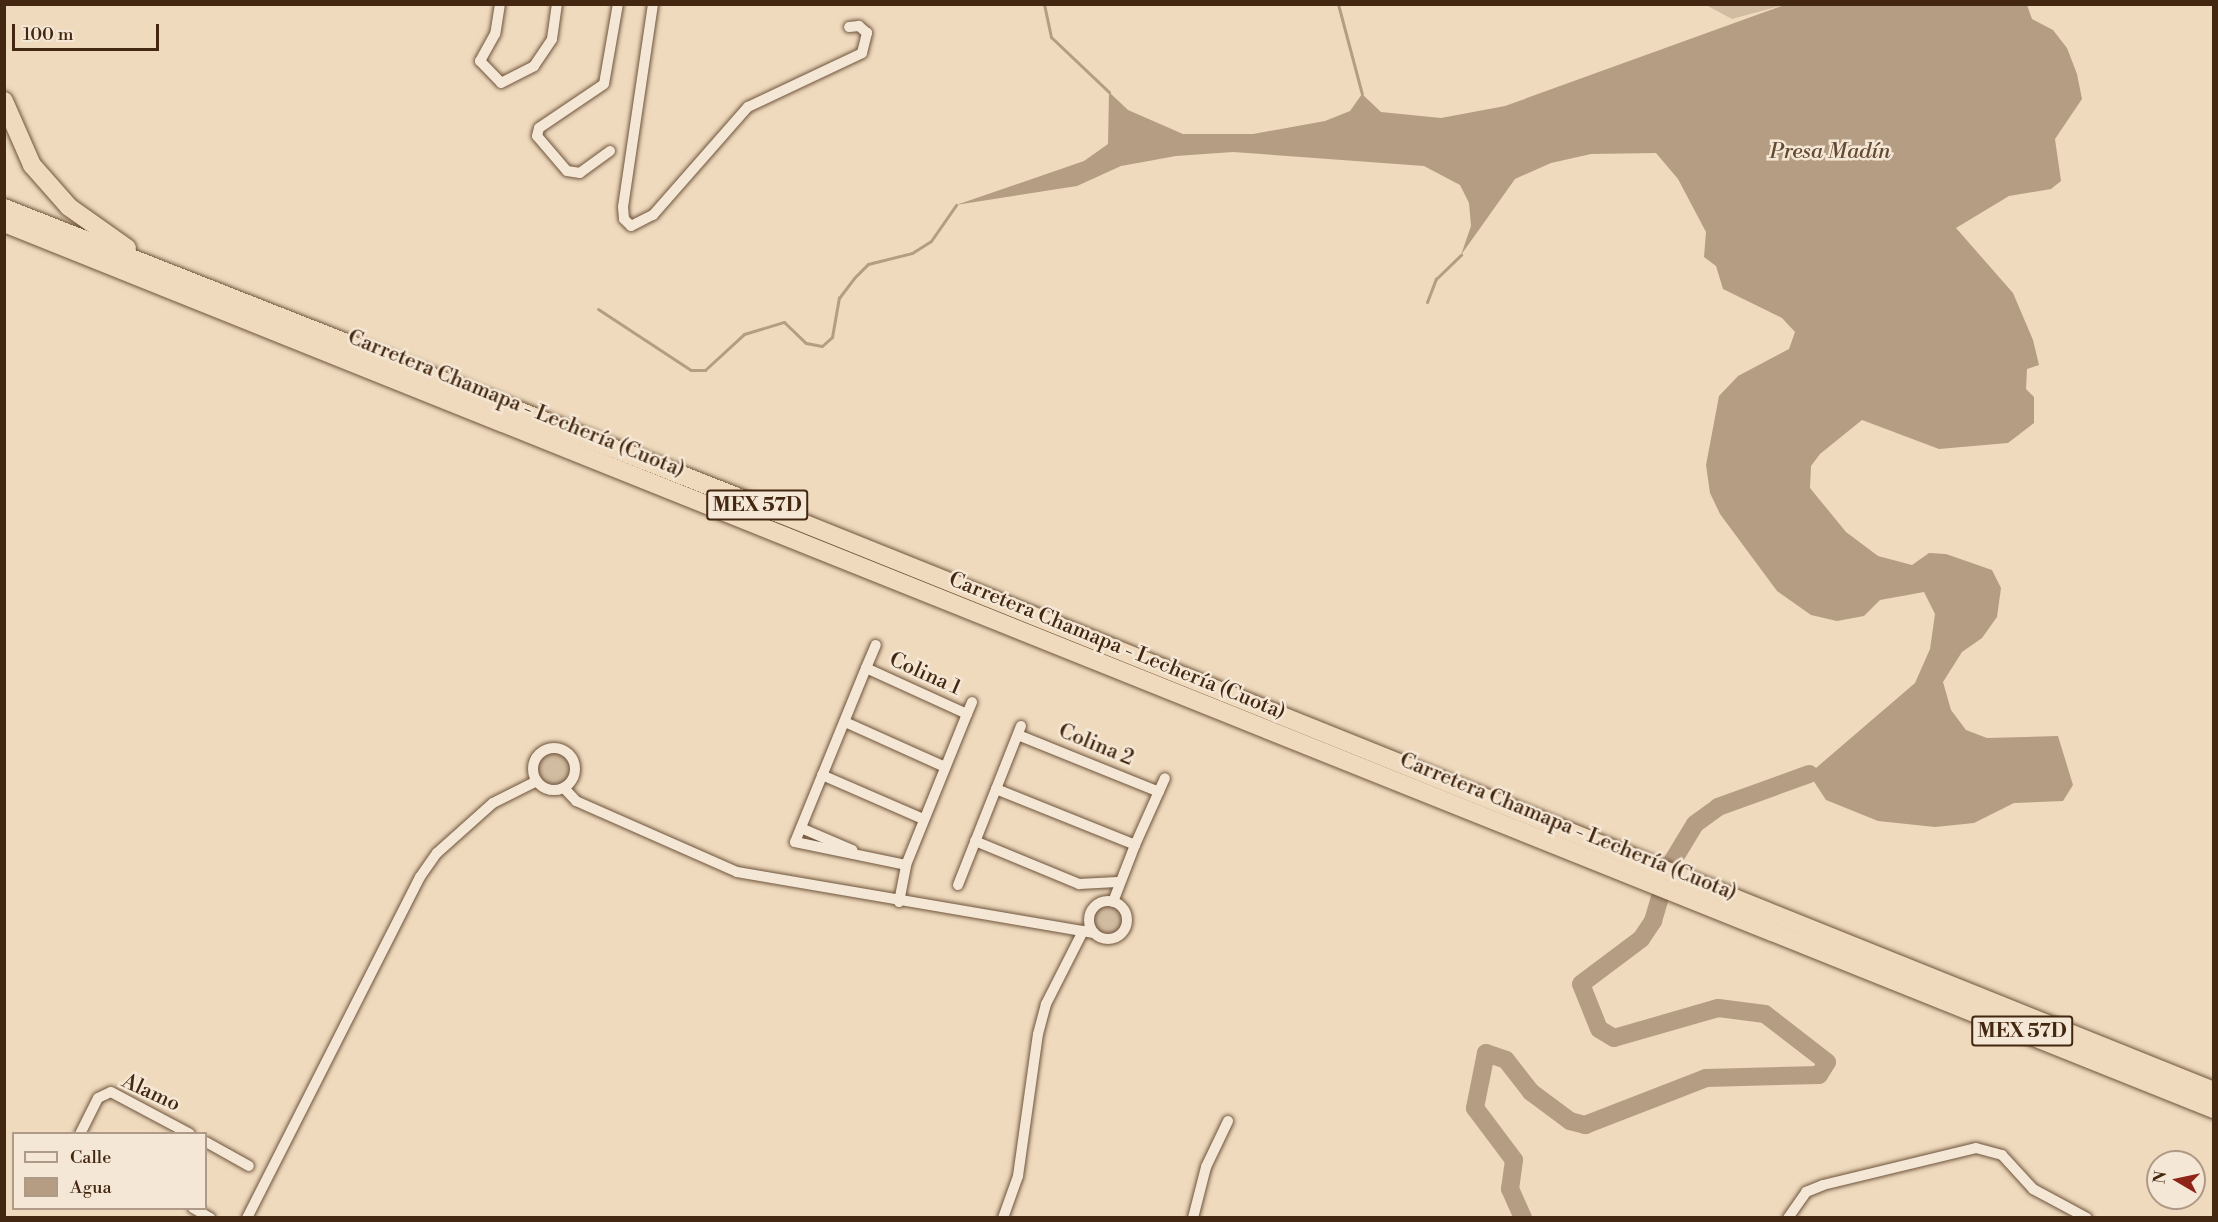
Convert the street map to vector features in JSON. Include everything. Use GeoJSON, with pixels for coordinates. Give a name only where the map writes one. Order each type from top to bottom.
{"type":"FeatureCollection","features":[{"type":"Feature","properties":{"kind":"highway"},"geometry":{"type":"LineString","coordinates":[[4,101],[32,165],[69,207],[119,244],[192,282]]}},
{"type":"Feature","properties":{"kind":"highway","name":"Carretera Chamapa - Lechería (Cuota)"},"geometry":{"type":"LineString","coordinates":[[4,208],[192,282],[1504,817]]}},
{"type":"Feature","properties":{"kind":"highway","name":"Carretera Chamapa - Lechería (Cuota)"},"geometry":{"type":"LineString","coordinates":[[7,225],[1833,947],[2214,1091]]}},
{"type":"Feature","properties":{"kind":"highway","name":"Carretera Chamapa - Lechería (Cuota)"},"geometry":{"type":"LineString","coordinates":[[1833,947],[2214,1109]]}},
{"type":"Feature","properties":{"kind":"street"},"geometry":{"type":"LineString","coordinates":[[500,4],[495,34],[480,61],[501,83],[534,66],[552,39],[557,4]]}},
{"type":"Feature","properties":{"kind":"street"},"geometry":{"type":"LineString","coordinates":[[610,151],[580,173],[567,171],[537,136],[539,128],[604,84],[618,4]]}},
{"type":"Feature","properties":{"kind":"street"},"geometry":{"type":"LineString","coordinates":[[653,4],[622,207],[624,219],[631,226],[653,215],[748,107],[862,53],[867,33],[859,26],[849,27]]}},
{"type":"Feature","properties":{"kind":"street","name":"Colina 1"},"geometry":{"type":"LineString","coordinates":[[876,645],[793,847],[866,856],[906,865]]}},
{"type":"Feature","properties":{"kind":"street","name":"Colina 1"},"geometry":{"type":"LineString","coordinates":[[866,669],[967,714]]}},
{"type":"Feature","properties":{"kind":"street","name":"Colina 1"},"geometry":{"type":"LineString","coordinates":[[899,902],[906,865],[972,702]]}},
{"type":"Feature","properties":{"kind":"street"},"geometry":{"type":"LineString","coordinates":[[845,722],[945,767]]}},
{"type":"Feature","properties":{"kind":"street","name":"Colina 2"},"geometry":{"type":"LineString","coordinates":[[958,885],[1019,731],[1159,792]]}},
{"type":"Feature","properties":{"kind":"street"},"geometry":{"type":"LineString","coordinates":[[537,781],[537,756],[560,748],[576,766],[564,788]]}},
{"type":"Feature","properties":{"kind":"street"},"geometry":{"type":"LineString","coordinates":[[822,776],[923,819]]}},
{"type":"Feature","properties":{"kind":"street"},"geometry":{"type":"LineString","coordinates":[[1003,1218],[1020,1166],[1038,1034],[1046,1004],[1088,932],[1090,915],[1108,902],[1165,778]]}},
{"type":"Feature","properties":{"kind":"street"},"geometry":{"type":"LineString","coordinates":[[537,781],[554,790],[564,788]]}},
{"type":"Feature","properties":{"kind":"street"},"geometry":{"type":"LineString","coordinates":[[247,1218],[420,877],[437,853],[493,802],[537,781]]}},
{"type":"Feature","properties":{"kind":"street"},"geometry":{"type":"LineString","coordinates":[[564,788],[576,801],[737,872],[899,902],[1088,932],[1107,939],[1124,930],[1126,916],[1108,902],[1098,884]]}},
{"type":"Feature","properties":{"kind":"street"},"geometry":{"type":"LineString","coordinates":[[996,789],[1135,845]]}},
{"type":"Feature","properties":{"kind":"street","name":"Colina 1"},"geometry":{"type":"LineString","coordinates":[[801,828],[866,856]]}},
{"type":"Feature","properties":{"kind":"street"},"geometry":{"type":"LineString","coordinates":[[975,841],[1079,884],[1117,882]]}},
{"type":"Feature","properties":{"kind":"street","name":"Alamo"},"geometry":{"type":"LineString","coordinates":[[81,1132],[98,1098],[111,1092],[186,1132]]}},
{"type":"Feature","properties":{"kind":"street"},"geometry":{"type":"LineString","coordinates":[[1193,1218],[1206,1167],[1228,1121]]}},
{"type":"Feature","properties":{"kind":"street"},"geometry":{"type":"LineString","coordinates":[[207,1143],[249,1166]]}},
{"type":"Feature","properties":{"kind":"street"},"geometry":{"type":"LineString","coordinates":[[1788,1218],[1806,1192],[1823,1185],[1976,1148],[2002,1155],[2033,1189],[2087,1218]]}},
{"type":"Feature","properties":{"kind":"street"},"geometry":{"type":"LineString","coordinates":[[195,1210],[210,1218]]}},
{"type":"Feature","properties":{"kind":"shaded area"},"geometry":{"type":"Polygon","coordinates":[[[1706,5],[1784,5],[1732,19],[1706,5]]]}},
{"type":"Feature","properties":{"kind":"shaded area"},"geometry":{"type":"Polygon","coordinates":[[[554,753],[565,758],[570,769],[565,780],[554,785],[543,780],[538,769],[543,758],[554,753]]]}},
{"type":"Feature","properties":{"kind":"shaded area"},"geometry":{"type":"Polygon","coordinates":[[[1110,903],[1121,908],[1126,919],[1121,930],[1110,935],[1099,930],[1094,919],[1099,908],[1110,903]]]}},
{"type":"Feature","properties":{"kind":"water","name":"Presa Madín"},"geometry":{"type":"Polygon","coordinates":[[[1784,5],[2027,5],[2032,19],[2053,30],[2067,48],[2077,74],[2082,99],[2055,139],[2061,181],[2051,189],[2009,196],[1956,228],[2013,293],[2033,340],[2039,365],[2027,369],[2026,389],[2034,397],[2034,423],[2008,443],[1939,449],[1862,420],[1820,454],[1811,466],[1810,488],[1846,532],[1878,556],[1912,565],[1929,553],[1946,554],[1992,570],[2001,588],[1997,617],[1982,638],[1962,652],[1943,682],[1951,710],[1966,730],[1987,738],[2058,736],[2073,785],[2063,801],[2014,803],[1974,823],[1935,827],[1878,821],[1826,800],[1809,774],[1915,683],[1930,649],[1935,614],[1924,592],[1880,600],[1864,616],[1837,621],[1811,615],[1777,591],[1720,514],[1710,493],[1706,465],[1719,396],[1738,376],[1789,349],[1795,332],[1782,318],[1723,289],[1716,266],[1704,257],[1706,232],[1678,179],[1656,153],[1591,154],[1551,163],[1515,179],[1461,255],[1471,226],[1469,203],[1460,185],[1424,166],[1233,152],[1176,156],[1121,166],[1077,186],[956,205],[1084,161],[1108,144],[1109,92],[1128,110],[1183,134],[1253,134],[1325,121],[1350,111],[1362,94],[1381,112],[1441,118],[1505,106],[1784,5]]]}},
{"type":"Feature","properties":{"kind":"waterway"},"geometry":{"type":"LineString","coordinates":[[1044,4],[1051,37],[1109,92]]}},
{"type":"Feature","properties":{"kind":"waterway"},"geometry":{"type":"LineString","coordinates":[[1338,4],[1362,94]]}},
{"type":"Feature","properties":{"kind":"waterway"},"geometry":{"type":"LineString","coordinates":[[598,309],[691,370],[705,370],[744,334],[784,322],[806,343],[822,346],[832,337],[839,298],[854,278],[868,264],[912,253],[931,241],[956,205]]}},
{"type":"Feature","properties":{"kind":"waterway"},"geometry":{"type":"LineString","coordinates":[[1427,302],[1436,279],[1461,255]]}},
{"type":"Feature","properties":{"kind":"waterway"},"geometry":{"type":"LineString","coordinates":[[1523,1218],[1510,1189],[1514,1160],[1475,1108],[1486,1053],[1506,1060],[1531,1092],[1570,1121],[1585,1125],[1706,1078],[1819,1075],[1827,1062],[1765,1014],[1718,1008],[1614,1038],[1599,1029],[1581,984],[1641,939],[1653,921],[1669,867],[1695,824],[1718,807],[1809,774]]}}]}
